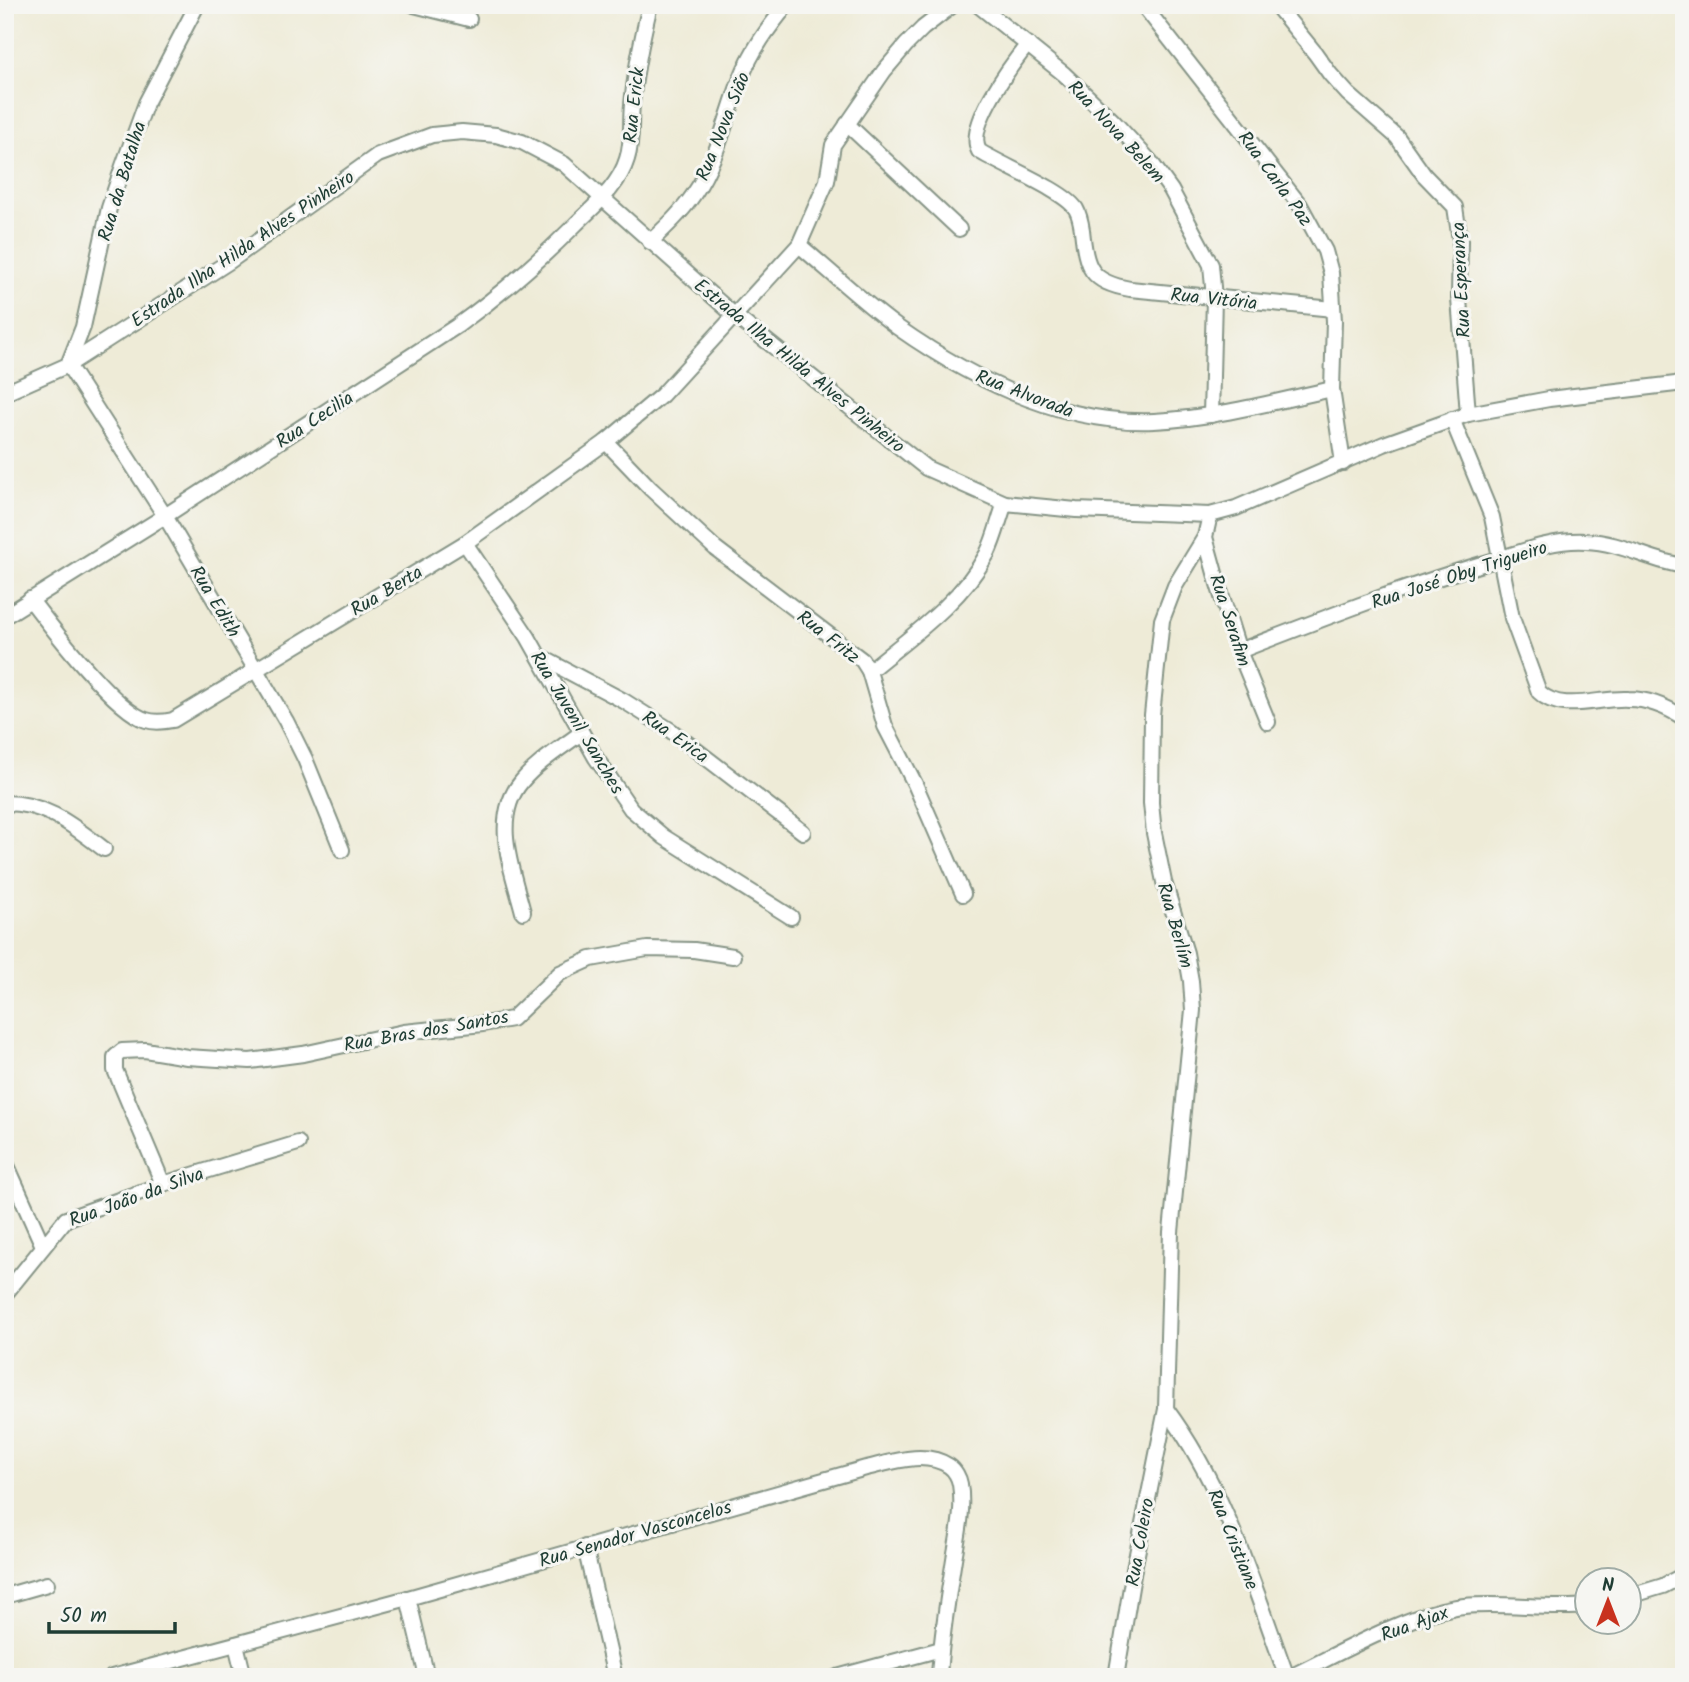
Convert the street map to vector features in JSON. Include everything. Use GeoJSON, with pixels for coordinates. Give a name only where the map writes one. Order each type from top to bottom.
{"type":"FeatureCollection","features":[{"type":"Feature","properties":{"kind":"street","name":"Rua da Batalha"},"geometry":{"type":"LineString","coordinates":[[68,365],[82,327],[109,208],[123,166],[146,103],[197,5]]}},
{"type":"Feature","properties":{"kind":"street","name":"Rua Erick"},"geometry":{"type":"LineString","coordinates":[[603,198],[618,181],[627,159],[631,141],[631,108],[636,69],[650,5]]}},
{"type":"Feature","properties":{"kind":"street","name":"Rua Nova Sião"},"geometry":{"type":"LineString","coordinates":[[650,242],[675,218],[695,193],[710,164],[755,47],[787,5]]}},
{"type":"Feature","properties":{"kind":"street","name":"Rua Berta"},"geometry":{"type":"LineString","coordinates":[[30,599],[66,644],[128,709],[145,720],[173,720],[465,543],[606,442],[662,395],[735,316],[799,245],[827,181],[833,145],[884,71],[923,28],[953,5]]}},
{"type":"Feature","properties":{"kind":"street","name":"Rua Nova Belem"},"geometry":{"type":"LineString","coordinates":[[978,5],[1028,44],[1113,121],[1157,170],[1171,190],[1210,265],[1214,298],[1211,415]]}},
{"type":"Feature","properties":{"kind":"street","name":"Rua Carla Paz"},"geometry":{"type":"LineString","coordinates":[[1143,5],[1305,212],[1325,251],[1331,273],[1334,309],[1332,389],[1343,463]]}},
{"type":"Feature","properties":{"kind":"street","name":"Rua Esperança"},"geometry":{"type":"LineString","coordinates":[[1276,5],[1330,75],[1397,137],[1424,175],[1455,207],[1460,240],[1459,299],[1468,414]]}},
{"type":"Feature","properties":{"kind":"street"},"geometry":{"type":"LineString","coordinates":[[416,6],[469,19]]}},
{"type":"Feature","properties":{"kind":"street","name":"Rua Vitória"},"geometry":{"type":"LineString","coordinates":[[1028,44],[1009,69],[981,118],[976,133],[976,146],[979,151],[1054,192],[1076,208],[1086,259],[1096,277],[1114,286],[1130,289],[1334,309]]}},
{"type":"Feature","properties":{"kind":"street"},"geometry":{"type":"LineString","coordinates":[[847,124],[959,229]]}},
{"type":"Feature","properties":{"kind":"street","name":"Estrada Ilha Hilda Alves Pinheiro"},"geometry":{"type":"LineString","coordinates":[[5,393],[68,365],[230,261],[378,155],[432,135],[462,132],[496,135],[522,142],[564,164],[735,316],[926,468],[1005,503],[1076,510],[1209,515],[1236,508],[1384,444],[1468,414],[1549,399],[1684,383]]}},
{"type":"Feature","properties":{"kind":"street","name":"Rua Cecilia"},"geometry":{"type":"LineString","coordinates":[[5,615],[165,516],[457,326],[496,298],[533,266],[603,198]]}},
{"type":"Feature","properties":{"kind":"street","name":"Rua Alvorada"},"geometry":{"type":"LineString","coordinates":[[799,245],[896,326],[990,383],[1074,413],[1153,421],[1211,415],[1332,389]]}},
{"type":"Feature","properties":{"kind":"street","name":"Rua Edith"},"geometry":{"type":"LineString","coordinates":[[68,365],[165,516],[256,668],[297,741],[342,849]]}},
{"type":"Feature","properties":{"kind":"street"},"geometry":{"type":"LineString","coordinates":[[1452,419],[1492,517],[1512,618],[1539,692],[1546,698],[1559,702],[1637,699],[1670,709],[1684,718]]}},
{"type":"Feature","properties":{"kind":"street","name":"Rua Fritz"},"geometry":{"type":"LineString","coordinates":[[606,442],[650,489],[715,548],[862,660],[869,671],[885,726],[915,784],[963,894]]}},
{"type":"Feature","properties":{"kind":"street"},"geometry":{"type":"LineString","coordinates":[[869,671],[919,629],[970,579],[987,553],[1005,503]]}},
{"type":"Feature","properties":{"kind":"street","name":"Rua Serafim"},"geometry":{"type":"LineString","coordinates":[[1209,515],[1205,537],[1239,651],[1268,722]]}},
{"type":"Feature","properties":{"kind":"street","name":"Rua Berlím"},"geometry":{"type":"LineString","coordinates":[[1166,1409],[1171,1232],[1193,1010],[1186,953],[1168,894],[1154,833],[1151,803],[1152,715],[1162,620],[1175,586],[1205,537]]}},
{"type":"Feature","properties":{"kind":"street","name":"Rua José Oby Trigueiro"},"geometry":{"type":"LineString","coordinates":[[1239,651],[1323,618],[1500,558],[1552,544],[1583,541],[1614,544],[1684,566]]}},
{"type":"Feature","properties":{"kind":"street","name":"Rua Juvenil Sanches"},"geometry":{"type":"LineString","coordinates":[[465,543],[538,656],[610,781],[639,817],[664,837],[791,917]]}},
{"type":"Feature","properties":{"kind":"street","name":"Rua Erica"},"geometry":{"type":"LineString","coordinates":[[538,656],[624,701],[670,730],[803,832]]}},
{"type":"Feature","properties":{"kind":"street"},"geometry":{"type":"LineString","coordinates":[[523,912],[506,841],[505,829],[510,801],[515,790],[531,772],[581,733]]}},
{"type":"Feature","properties":{"kind":"street"},"geometry":{"type":"LineString","coordinates":[[5,803],[57,814],[104,849]]}},
{"type":"Feature","properties":{"kind":"street","name":"Rua Bras dos Santos"},"geometry":{"type":"LineString","coordinates":[[163,1184],[115,1070],[115,1058],[122,1051],[145,1050],[187,1057],[250,1060],[303,1054],[404,1032],[512,1019],[560,973],[591,960],[647,949],[694,950],[733,956]]}},
{"type":"Feature","properties":{"kind":"street","name":"Rua João da Silva"},"geometry":{"type":"LineString","coordinates":[[5,1294],[66,1219],[163,1184],[298,1143]]}},
{"type":"Feature","properties":{"kind":"street"},"geometry":{"type":"LineString","coordinates":[[5,1161],[43,1246]]}},
{"type":"Feature","properties":{"kind":"street","name":"Rua Coleiro"},"geometry":{"type":"LineString","coordinates":[[1116,1677],[1134,1569],[1166,1409]]}},
{"type":"Feature","properties":{"kind":"street","name":"Rua Cristiane"},"geometry":{"type":"LineString","coordinates":[[1166,1409],[1201,1460],[1223,1505],[1288,1677]]}},
{"type":"Feature","properties":{"kind":"street","name":"Rua Senador Vasconcelos"},"geometry":{"type":"LineString","coordinates":[[113,1677],[408,1598],[866,1468],[904,1460],[929,1459],[948,1465],[954,1470],[960,1486],[959,1525],[939,1677]]}},
{"type":"Feature","properties":{"kind":"street"},"geometry":{"type":"LineString","coordinates":[[585,1548],[615,1677]]}},
{"type":"Feature","properties":{"kind":"street"},"geometry":{"type":"LineString","coordinates":[[1644,1592],[1663,1586],[1684,1575]]}},
{"type":"Feature","properties":{"kind":"street"},"geometry":{"type":"LineString","coordinates":[[5,1596],[47,1584]]}},
{"type":"Feature","properties":{"kind":"street"},"geometry":{"type":"LineString","coordinates":[[408,1598],[427,1677]]}},
{"type":"Feature","properties":{"kind":"street","name":"Rua Ajax"},"geometry":{"type":"LineString","coordinates":[[1288,1677],[1392,1629],[1441,1610],[1481,1605],[1574,1606]]}},
{"type":"Feature","properties":{"kind":"street"},"geometry":{"type":"LineString","coordinates":[[236,1644],[244,1677]]}},
{"type":"Feature","properties":{"kind":"street"},"geometry":{"type":"LineString","coordinates":[[837,1677],[941,1649]]}}]}
